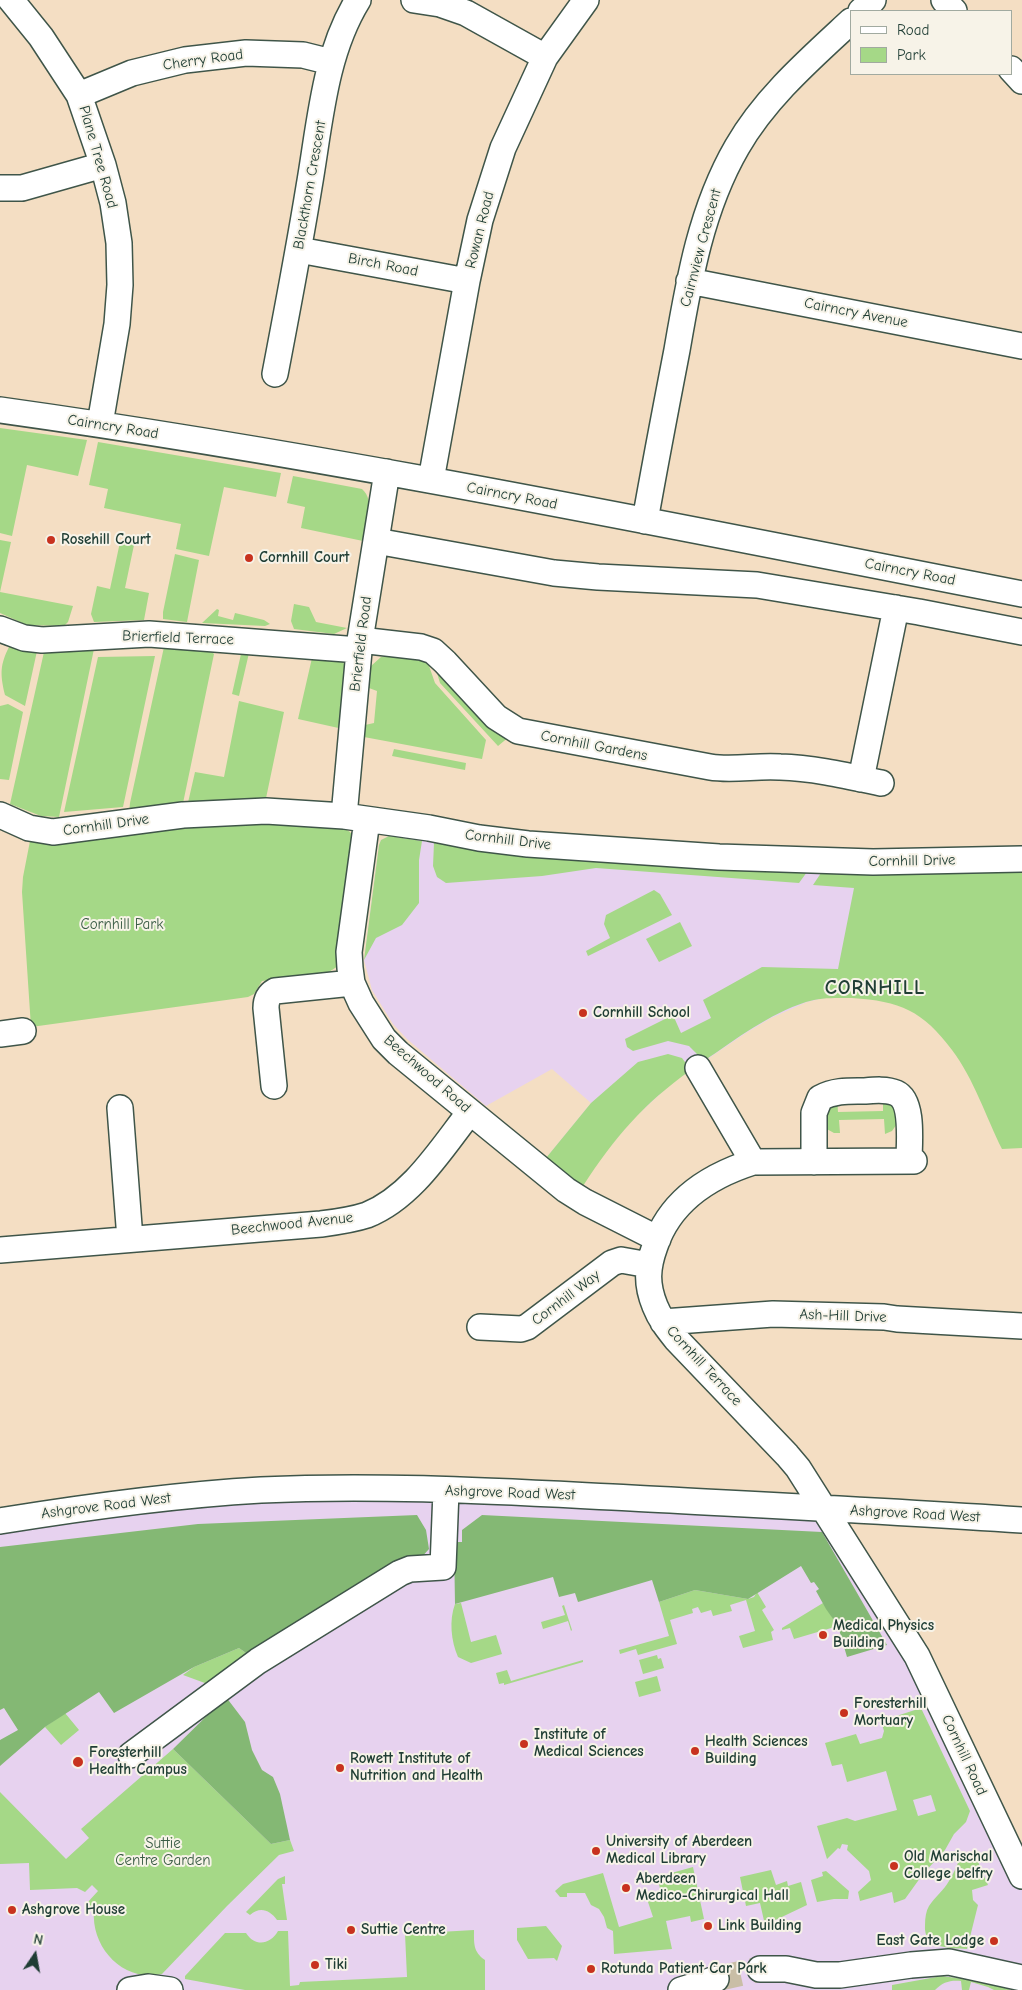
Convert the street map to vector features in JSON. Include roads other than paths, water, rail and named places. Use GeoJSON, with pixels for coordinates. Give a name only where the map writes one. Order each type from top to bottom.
{"type":"FeatureCollection","features":[{"type":"Feature","properties":{"kind":"street","name":"Plane Tree Road"},"geometry":{"type":"LineString","coordinates":[[11,0],[41,37],[79,95],[103,164],[113,203],[119,243],[120,285],[117,324],[100,424]]}},
{"type":"Feature","properties":{"kind":"street","name":"Blackthorn Crescent"},"geometry":{"type":"LineString","coordinates":[[274,374],[299,250],[330,62],[358,0]]}},
{"type":"Feature","properties":{"kind":"street"},"geometry":{"type":"LineString","coordinates":[[414,0],[440,4],[466,13],[545,57]]}},
{"type":"Feature","properties":{"kind":"street","name":"Rowan Road"},"geometry":{"type":"LineString","coordinates":[[431,480],[480,220],[503,148],[545,57],[586,0]]}},
{"type":"Feature","properties":{"kind":"street"},"geometry":{"type":"LineString","coordinates":[[862,10],[873,0]]}},
{"type":"Feature","properties":{"kind":"street"},"geometry":{"type":"LineString","coordinates":[[944,0],[953,10]]}},
{"type":"Feature","properties":{"kind":"street","name":"Cairnview Crescent"},"geometry":{"type":"LineString","coordinates":[[645,521],[689,281],[704,223],[718,183],[738,146],[764,108],[796,73],[850,22]]}},
{"type":"Feature","properties":{"kind":"street","name":"Cherry Road"},"geometry":{"type":"LineString","coordinates":[[79,95],[132,73],[185,60],[246,53],[303,55],[330,62]]}},
{"type":"Feature","properties":{"kind":"street"},"geometry":{"type":"LineString","coordinates":[[1012,70],[1022,81]]}},
{"type":"Feature","properties":{"kind":"street"},"geometry":{"type":"LineString","coordinates":[[0,188],[22,188],[103,164]]}},
{"type":"Feature","properties":{"kind":"street","name":"Birch Road"},"geometry":{"type":"LineString","coordinates":[[299,250],[467,281]]}},
{"type":"Feature","properties":{"kind":"street","name":"Cairncry Avenue"},"geometry":{"type":"LineString","coordinates":[[689,281],[1022,346]]}},
{"type":"Feature","properties":{"kind":"street","name":"Cairncry Road"},"geometry":{"type":"LineString","coordinates":[[0,410],[100,424],[431,480],[1022,594]]}},
{"type":"Feature","properties":{"kind":"street","name":"Brierfield Road"},"geometry":{"type":"LineString","coordinates":[[356,818],[351,728],[359,645],[386,472]]}},
{"type":"Feature","properties":{"kind":"street"},"geometry":{"type":"LineString","coordinates":[[376,541],[554,573],[757,585],[896,608],[1022,632]]}},
{"type":"Feature","properties":{"kind":"street","name":"Cornhill Gardens"},"geometry":{"type":"LineString","coordinates":[[359,645],[421,647],[433,651],[496,717],[518,731],[727,770],[778,766],[871,781],[896,608]]}},
{"type":"Feature","properties":{"kind":"street","name":"Brierfield Terrace"},"geometry":{"type":"LineString","coordinates":[[0,628],[24,638],[42,640],[150,634],[359,645]]}},
{"type":"Feature","properties":{"kind":"street","name":"Cornhill Drive"},"geometry":{"type":"LineString","coordinates":[[0,815],[28,828],[53,832],[183,815],[256,811],[356,818],[528,844],[719,857],[864,862],[1022,859]]}},
{"type":"Feature","properties":{"kind":"street","name":"Beechwood Road"},"geometry":{"type":"LineString","coordinates":[[356,818],[349,952],[352,983],[369,1017],[384,1039],[398,1053],[566,1190],[584,1202],[658,1239]]}},
{"type":"Feature","properties":{"kind":"street"},"geometry":{"type":"LineString","coordinates":[[274,1086],[266,1008],[270,993],[352,983]]}},
{"type":"Feature","properties":{"kind":"street"},"geometry":{"type":"LineString","coordinates":[[698,1068],[753,1162]]}},
{"type":"Feature","properties":{"kind":"street","name":"Cornhill Terrace"},"geometry":{"type":"LineString","coordinates":[[814,1162],[813,1118],[820,1098],[837,1091],[886,1090],[895,1092],[903,1097],[908,1114],[912,1161],[814,1162],[753,1162],[729,1170],[708,1180],[674,1210],[658,1239],[648,1265],[651,1294],[655,1308],[663,1322],[676,1339],[787,1454],[823,1508]]}},
{"type":"Feature","properties":{"kind":"street"},"geometry":{"type":"LineString","coordinates":[[120,1108],[130,1239]]}},
{"type":"Feature","properties":{"kind":"street","name":"Beechwood Avenue"},"geometry":{"type":"LineString","coordinates":[[0,1250],[321,1224],[345,1221],[366,1215],[402,1194],[470,1112]]}},
{"type":"Feature","properties":{"kind":"street","name":"Cornhill Way"},"geometry":{"type":"LineString","coordinates":[[480,1327],[521,1329],[527,1327],[612,1263],[621,1260],[648,1265]]}},
{"type":"Feature","properties":{"kind":"street","name":"Ash-Hill Drive"},"geometry":{"type":"LineString","coordinates":[[663,1322],[773,1314],[807,1314],[1022,1326]]}},
{"type":"Feature","properties":{"kind":"street","name":"Ashgrove Road West"},"geometry":{"type":"LineString","coordinates":[[0,1521],[81,1508],[252,1491],[357,1488],[823,1508],[1022,1520]]}},
{"type":"Feature","properties":{"kind":"street"},"geometry":{"type":"LineString","coordinates":[[131,1755],[258,1661],[392,1577],[410,1569],[443,1568],[446,1491]]}},
{"type":"Feature","properties":{"kind":"street","name":"Cornhill Road"},"geometry":{"type":"LineString","coordinates":[[823,1508],[917,1656],[1022,1876]]}},
{"type":"Feature","properties":{"kind":"street"},"geometry":{"type":"LineString","coordinates":[[760,1969],[806,1982],[911,1965],[950,1962],[1022,1978]]}},
{"type":"Feature","properties":{"kind":"street"},"geometry":{"type":"LineString","coordinates":[[681,1990],[716,1979]]}},
{"type":"Feature","properties":{"kind":"street"},"geometry":{"type":"LineString","coordinates":[[130,1990],[148,1987],[170,1990]]}},
{"type":"Feature","properties":{"kind":"tunnel"},"geometry":{"type":"LineString","coordinates":[[716,1979],[760,1969]]}},
{"type":"Feature","properties":{"kind":"place","name":"Rosehill Court"},"geometry":{"type":"Point","coordinates":[51,540]}},
{"type":"Feature","properties":{"kind":"place","name":"Cornhill Court"},"geometry":{"type":"Point","coordinates":[249,558]}},
{"type":"Feature","properties":{"kind":"place","name":"Cornhill School"},"geometry":{"type":"Point","coordinates":[583,1013]}},
{"type":"Feature","properties":{"kind":"place","name":"Medical Physics Building"},"geometry":{"type":"Point","coordinates":[823,1635]}},
{"type":"Feature","properties":{"kind":"place","name":"Foresterhill Mortuary"},"geometry":{"type":"Point","coordinates":[844,1713]}},
{"type":"Feature","properties":{"kind":"place","name":"Institute of Medical Sciences"},"geometry":{"type":"Point","coordinates":[524,1744]}},
{"type":"Feature","properties":{"kind":"place","name":"Health Sciences Building"},"geometry":{"type":"Point","coordinates":[695,1751]}},
{"type":"Feature","properties":{"kind":"place","name":"Foresterhill Health Campus"},"geometry":{"type":"Point","coordinates":[78,1762]}},
{"type":"Feature","properties":{"kind":"place","name":"Rowett Institute of Nutrition and Health"},"geometry":{"type":"Point","coordinates":[340,1768]}},
{"type":"Feature","properties":{"kind":"place","name":"University of Aberdeen Medical Library"},"geometry":{"type":"Point","coordinates":[596,1851]}},
{"type":"Feature","properties":{"kind":"place","name":"Old Marischal College belfry"},"geometry":{"type":"Point","coordinates":[894,1866]}},
{"type":"Feature","properties":{"kind":"place","name":"Aberdeen Medico-Chirurgical Hall"},"geometry":{"type":"Point","coordinates":[626,1888]}},
{"type":"Feature","properties":{"kind":"place","name":"Ashgrove House"},"geometry":{"type":"Point","coordinates":[12,1910]}},
{"type":"Feature","properties":{"kind":"place","name":"Link Building"},"geometry":{"type":"Point","coordinates":[708,1926]}},
{"type":"Feature","properties":{"kind":"place","name":"Suttie Centre"},"geometry":{"type":"Point","coordinates":[351,1930]}},
{"type":"Feature","properties":{"kind":"place","name":"East Gate Lodge"},"geometry":{"type":"Point","coordinates":[994,1941]}},
{"type":"Feature","properties":{"kind":"place","name":"Tiki"},"geometry":{"type":"Point","coordinates":[315,1965]}},
{"type":"Feature","properties":{"kind":"place","name":"Rotunda Patient Car Park"},"geometry":{"type":"Point","coordinates":[591,1969]}},
{"type":"Feature","properties":{"kind":"district","name":"CORNHILL"},"geometry":{"type":"Point","coordinates":[875,988]}},
{"type":"Feature","properties":{"kind":"park label","name":"Cornhill Park"},"geometry":{"type":"Point","coordinates":[122,925]}},
{"type":"Feature","properties":{"kind":"park label","name":"Suttie Centre Garden"},"geometry":{"type":"Point","coordinates":[163,1852]}}]}
